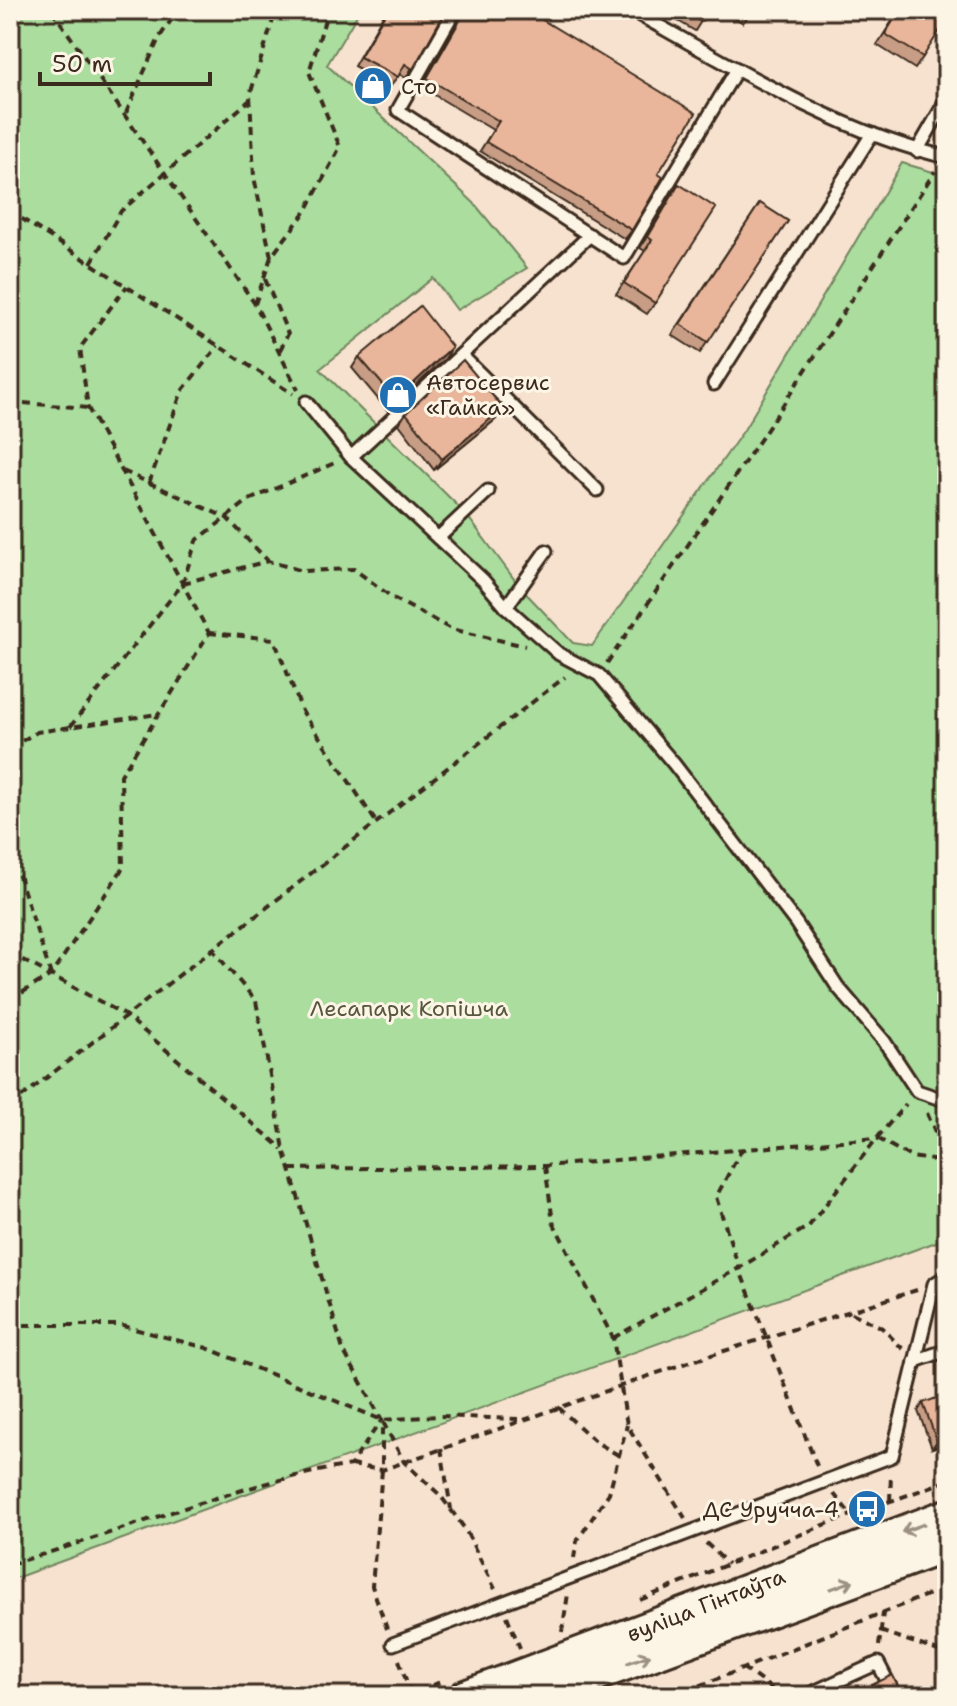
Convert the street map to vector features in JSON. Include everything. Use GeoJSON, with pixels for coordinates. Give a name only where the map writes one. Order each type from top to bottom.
{"type":"FeatureCollection","features":[{"type":"Feature","properties":{"kind":"main road","name":"вуліца Гінтаўта"},"geometry":{"type":"LineString","coordinates":[[544,1680],[947,1515]]}},
{"type":"Feature","properties":{"kind":"main road","name":"вуліца Гінтаўта"},"geometry":{"type":"LineString","coordinates":[[465,1696],[544,1680],[947,1546]]}},
{"type":"Feature","properties":{"kind":"lane"},"geometry":{"type":"LineString","coordinates":[[455,10],[398,110],[624,258],[737,69]]}},
{"type":"Feature","properties":{"kind":"lane"},"geometry":{"type":"LineString","coordinates":[[631,10],[737,69],[872,134],[917,151],[945,157]]}},
{"type":"Feature","properties":{"kind":"lane"},"geometry":{"type":"LineString","coordinates":[[917,151],[947,99]]}},
{"type":"Feature","properties":{"kind":"lane"},"geometry":{"type":"LineString","coordinates":[[714,384],[872,134]]}},
{"type":"Feature","properties":{"kind":"lane"},"geometry":{"type":"LineString","coordinates":[[351,457],[590,235]]}},
{"type":"Feature","properties":{"kind":"lane"},"geometry":{"type":"LineString","coordinates":[[461,355],[597,490]]}},
{"type":"Feature","properties":{"kind":"lane"},"geometry":{"type":"LineString","coordinates":[[306,402],[351,457],[483,580],[506,607],[559,654],[599,675],[674,764],[796,923],[837,986],[884,1041],[917,1091],[947,1101]]}},
{"type":"Feature","properties":{"kind":"lane"},"geometry":{"type":"LineString","coordinates":[[438,538],[488,491]]}},
{"type":"Feature","properties":{"kind":"lane"},"geometry":{"type":"LineString","coordinates":[[506,607],[546,551]]}},
{"type":"Feature","properties":{"kind":"lane"},"geometry":{"type":"LineString","coordinates":[[393,1644],[892,1456],[934,1284],[947,1276]]}},
{"type":"Feature","properties":{"kind":"lane"},"geometry":{"type":"LineString","coordinates":[[915,1361],[947,1350]]}},
{"type":"Feature","properties":{"kind":"lane"},"geometry":{"type":"LineString","coordinates":[[805,1696],[878,1663],[895,1696]]}},
{"type":"Feature","properties":{"kind":"path"},"geometry":{"type":"LineString","coordinates":[[10,211],[302,400],[255,304],[52,10]]}},
{"type":"Feature","properties":{"kind":"path"},"geometry":{"type":"LineString","coordinates":[[126,113],[159,38],[178,10]]}},
{"type":"Feature","properties":{"kind":"path"},"geometry":{"type":"LineString","coordinates":[[271,257],[254,177],[251,99],[276,10]]}},
{"type":"Feature","properties":{"kind":"path"},"geometry":{"type":"LineString","coordinates":[[255,304],[271,257],[306,211],[340,147],[309,72],[328,10]]}},
{"type":"Feature","properties":{"kind":"path"},"geometry":{"type":"LineString","coordinates":[[91,263],[121,211],[251,99]]}},
{"type":"Feature","properties":{"kind":"path"},"geometry":{"type":"LineString","coordinates":[[599,675],[764,434],[945,157]]}},
{"type":"Feature","properties":{"kind":"path"},"geometry":{"type":"LineString","coordinates":[[264,277],[288,334],[279,352]]}},
{"type":"Feature","properties":{"kind":"path"},"geometry":{"type":"LineString","coordinates":[[127,286],[80,348],[88,408],[209,633]]}},
{"type":"Feature","properties":{"kind":"path"},"geometry":{"type":"LineString","coordinates":[[149,483],[182,391],[218,346]]}},
{"type":"Feature","properties":{"kind":"path"},"geometry":{"type":"LineString","coordinates":[[10,402],[88,408]]}},
{"type":"Feature","properties":{"kind":"path"},"geometry":{"type":"LineString","coordinates":[[70,727],[183,583],[196,541],[249,500],[351,457]]}},
{"type":"Feature","properties":{"kind":"path"},"geometry":{"type":"LineString","coordinates":[[122,470],[227,518],[268,561],[303,571],[354,569],[393,598],[451,629],[559,654]]}},
{"type":"Feature","properties":{"kind":"path"},"geometry":{"type":"LineString","coordinates":[[183,583],[268,561]]}},
{"type":"Feature","properties":{"kind":"path"},"geometry":{"type":"LineString","coordinates":[[10,1000],[51,975],[123,868],[121,775],[209,633]]}},
{"type":"Feature","properties":{"kind":"path"},"geometry":{"type":"LineString","coordinates":[[209,633],[274,639],[302,711],[378,825]]}},
{"type":"Feature","properties":{"kind":"path"},"geometry":{"type":"LineString","coordinates":[[10,1106],[211,948],[378,825],[578,666]]}},
{"type":"Feature","properties":{"kind":"path"},"geometry":{"type":"LineString","coordinates":[[10,748],[37,732],[159,714]]}},
{"type":"Feature","properties":{"kind":"path"},"geometry":{"type":"LineString","coordinates":[[10,848],[51,975]]}},
{"type":"Feature","properties":{"kind":"path"},"geometry":{"type":"LineString","coordinates":[[211,948],[256,1001],[284,1149],[343,1350],[404,1462],[451,1510],[465,1529],[501,1603],[544,1680]]}},
{"type":"Feature","properties":{"kind":"path"},"geometry":{"type":"LineString","coordinates":[[10,953],[125,1015],[284,1149]]}},
{"type":"Feature","properties":{"kind":"path"},"geometry":{"type":"LineString","coordinates":[[290,1169],[545,1166],[877,1138],[911,1157],[947,1161],[917,1091],[877,1138],[809,1226],[613,1338]]}},
{"type":"Feature","properties":{"kind":"path"},"geometry":{"type":"LineString","coordinates":[[742,1149],[716,1197],[765,1339],[824,1482],[851,1515]]}},
{"type":"Feature","properties":{"kind":"path"},"geometry":{"type":"LineString","coordinates":[[545,1166],[553,1222],[613,1338],[627,1425],[609,1493],[577,1541],[562,1632]]}},
{"type":"Feature","properties":{"kind":"path"},"geometry":{"type":"LineString","coordinates":[[10,1564],[107,1536],[288,1475],[351,1465],[382,1470],[622,1385],[934,1284]]}},
{"type":"Feature","properties":{"kind":"path"},"geometry":{"type":"LineString","coordinates":[[850,1312],[881,1327],[915,1361]]}},
{"type":"Feature","properties":{"kind":"path"},"geometry":{"type":"LineString","coordinates":[[10,1325],[119,1325],[207,1348],[382,1420],[439,1416],[523,1419]]}},
{"type":"Feature","properties":{"kind":"path"},"geometry":{"type":"LineString","coordinates":[[558,1407],[596,1442],[619,1455]]}},
{"type":"Feature","properties":{"kind":"path"},"geometry":{"type":"LineString","coordinates":[[351,1465],[382,1420]]}},
{"type":"Feature","properties":{"kind":"path"},"geometry":{"type":"LineString","coordinates":[[382,1420],[382,1470],[372,1586],[411,1694]]}},
{"type":"Feature","properties":{"kind":"path"},"geometry":{"type":"LineString","coordinates":[[627,1425],[694,1531],[728,1564]]}},
{"type":"Feature","properties":{"kind":"path"},"geometry":{"type":"LineString","coordinates":[[441,1448],[451,1510]]}},
{"type":"Feature","properties":{"kind":"path"},"geometry":{"type":"LineString","coordinates":[[890,1501],[892,1456]]}},
{"type":"Feature","properties":{"kind":"path"},"geometry":{"type":"LineString","coordinates":[[829,1523],[947,1481]]}},
{"type":"Feature","properties":{"kind":"path"},"geometry":{"type":"LineString","coordinates":[[674,1696],[947,1587]]}},
{"type":"Feature","properties":{"kind":"path"},"geometry":{"type":"LineString","coordinates":[[878,1663],[883,1613]]}},
{"type":"Feature","properties":{"kind":"path"},"geometry":{"type":"LineString","coordinates":[[880,1631],[947,1654]]}},
{"type":"Feature","properties":{"kind":"path"},"geometry":{"type":"LineString","coordinates":[[743,1668],[782,1696]]}},
{"type":"Feature","properties":{"kind":"green space","name":"Лесапарк Копішча"},"geometry":{"type":"Polygon","coordinates":[[[10,10],[360,10],[327,65],[474,203],[527,268],[457,310],[433,278],[320,369],[465,513],[520,587],[573,643],[592,646],[744,430],[902,163],[947,176],[947,1238],[10,1580],[10,10]]]}},
{"type":"Feature","properties":{"kind":"building"},"geometry":{"type":"Polygon","coordinates":[[[387,10],[446,10],[413,69],[405,64],[398,77],[360,57],[387,10]]]}},
{"type":"Feature","properties":{"kind":"building"},"geometry":{"type":"Polygon","coordinates":[[[466,10],[526,10],[696,113],[658,174],[663,177],[632,230],[486,142],[499,121],[427,78],[466,10]]]}},
{"type":"Feature","properties":{"kind":"building"},"geometry":{"type":"Polygon","coordinates":[[[685,10],[708,10],[701,22],[685,10]]]}},
{"type":"Feature","properties":{"kind":"building"},"geometry":{"type":"Polygon","coordinates":[[[900,10],[947,10],[947,19],[923,57],[885,34],[900,10]]]}},
{"type":"Feature","properties":{"kind":"building"},"geometry":{"type":"Polygon","coordinates":[[[679,184],[716,208],[655,303],[624,283],[652,240],[648,237],[679,184]]]}},
{"type":"Feature","properties":{"kind":"building"},"geometry":{"type":"Polygon","coordinates":[[[760,203],[788,221],[708,342],[680,324],[760,203]]]}},
{"type":"Feature","properties":{"kind":"building"},"geometry":{"type":"Polygon","coordinates":[[[420,306],[452,347],[396,400],[359,357],[420,306]]]}},
{"type":"Feature","properties":{"kind":"building"},"geometry":{"type":"Polygon","coordinates":[[[463,360],[503,408],[442,459],[406,413],[463,360]]]}},
{"type":"Feature","properties":{"kind":"building"},"geometry":{"type":"Polygon","coordinates":[[[947,1394],[947,1437],[937,1441],[923,1403],[947,1394]]]}},
{"type":"Feature","properties":{"kind":"building"},"geometry":{"type":"Polygon","coordinates":[[[892,1675],[903,1696],[850,1696],[892,1675]]]}},
{"type":"Feature","properties":{"kind":"place","name":"Сто"},"geometry":{"type":"Point","coordinates":[373,86]}},
{"type":"Feature","properties":{"kind":"place","name":"Автосервис «Гайка»"},"geometry":{"type":"Point","coordinates":[398,395]}},
{"type":"Feature","properties":{"kind":"place","name":"ДС Уручча-4"},"geometry":{"type":"Point","coordinates":[867,1509]}}]}
